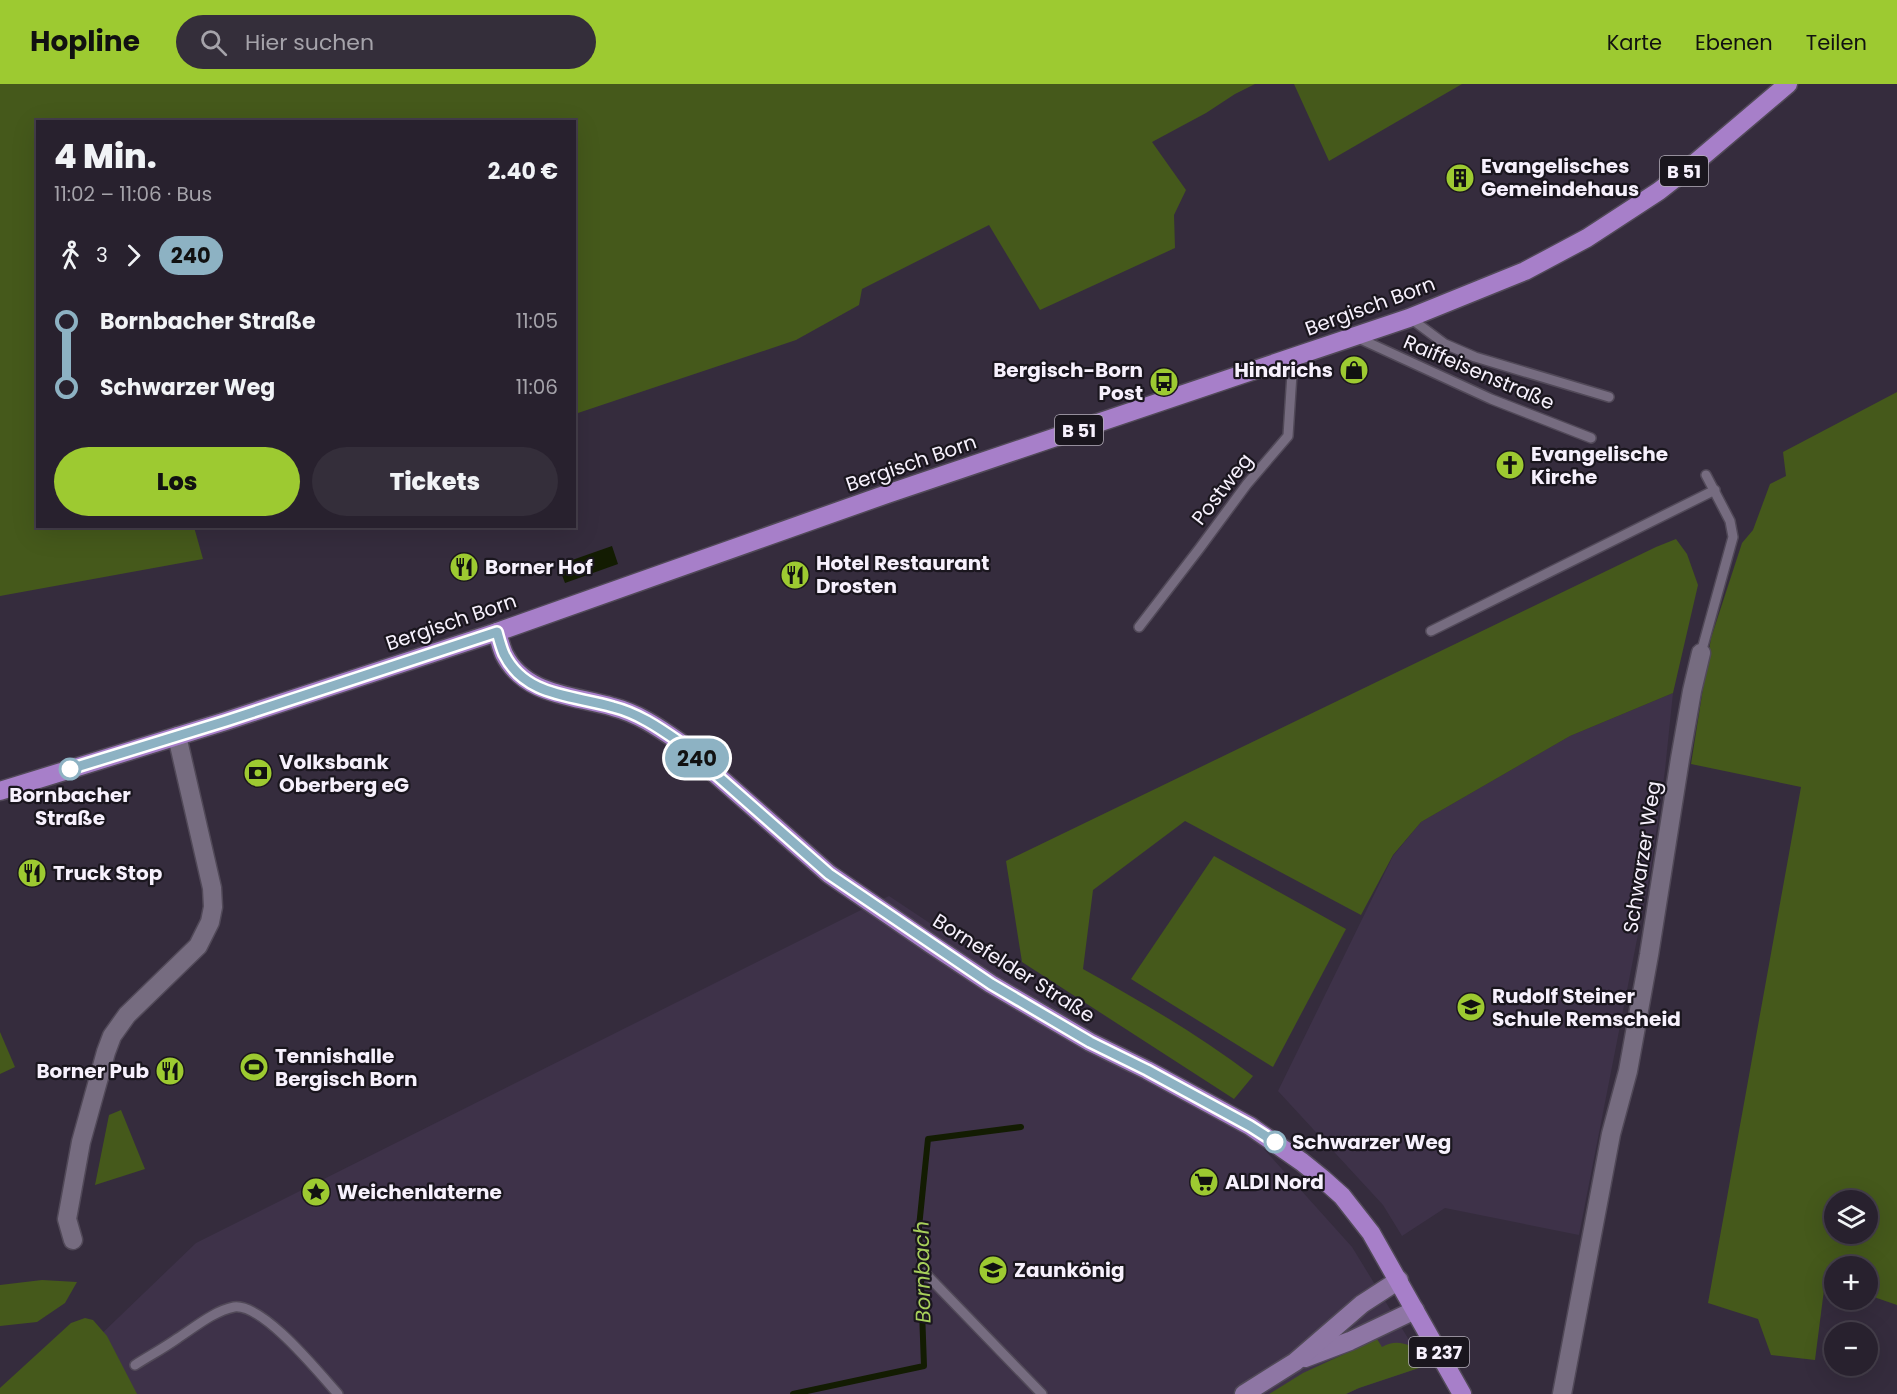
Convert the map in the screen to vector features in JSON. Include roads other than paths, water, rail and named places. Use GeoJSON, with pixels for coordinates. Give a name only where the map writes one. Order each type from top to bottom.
{"type":"FeatureCollection","features":[{"type":"Feature","properties":{"kind":"main road","name":"Bergisch Born"},"geometry":{"type":"LineString","coordinates":[[0,791],[497,632],[887,494],[1409,318],[1525,271],[1587,238],[1659,191],[1788,84]]}},
{"type":"Feature","properties":{"kind":"main road","name":"Bornefelder Straße"},"geometry":{"type":"LineString","coordinates":[[497,632],[504,654],[514,669],[536,687],[615,707],[662,729],[829,874],[991,984],[1071,1031],[1250,1126],[1302,1162],[1342,1196],[1371,1233],[1462,1394]]}},
{"type":"Feature","properties":{"kind":"main road"},"geometry":{"type":"LineString","coordinates":[[1244,1394],[1295,1362],[1362,1304],[1399,1280]]}},
{"type":"Feature","properties":{"kind":"main road"},"geometry":{"type":"LineString","coordinates":[[1295,1362],[1350,1341],[1415,1310]]}},
{"type":"Feature","properties":{"kind":"street","name":"Schwarzer Weg"},"geometry":{"type":"LineString","coordinates":[[1562,1394],[1611,1134],[1628,1071],[1692,691],[1701,653]]}},
{"type":"Feature","properties":{"kind":"street"},"geometry":{"type":"LineString","coordinates":[[73,1240],[67,1219],[81,1142],[106,1052],[119,1025],[198,946],[210,922],[213,907],[212,888],[177,736]]}},
{"type":"Feature","properties":{"kind":"lane","name":"Raiffeisenstraße"},"geometry":{"type":"LineString","coordinates":[[1409,318],[1444,344],[1475,357],[1609,397]]}},
{"type":"Feature","properties":{"kind":"lane","name":"Raiffeisenstraße"},"geometry":{"type":"LineString","coordinates":[[1355,336],[1491,399],[1591,438]]}},
{"type":"Feature","properties":{"kind":"lane","name":"Postweg"},"geometry":{"type":"LineString","coordinates":[[1139,627],[1247,483],[1288,436],[1293,358]]}},
{"type":"Feature","properties":{"kind":"lane","name":"Schwarzer Weg"},"geometry":{"type":"LineString","coordinates":[[1701,653],[1733,537],[1730,521],[1706,475]]}},
{"type":"Feature","properties":{"kind":"lane"},"geometry":{"type":"LineString","coordinates":[[1431,631],[1715,490]]}},
{"type":"Feature","properties":{"kind":"lane"},"geometry":{"type":"LineString","coordinates":[[925,1273],[1042,1394]]}},
{"type":"Feature","properties":{"kind":"lane"},"geometry":{"type":"LineString","coordinates":[[135,1365],[202,1322],[224,1310],[237,1307],[254,1311],[273,1325],[338,1394]]}},
{"type":"Feature","properties":{"kind":"waterway","name":"Bornbach"},"geometry":{"type":"LineString","coordinates":[[793,1394],[924,1366],[919,1227],[928,1139],[1021,1127]]}},
{"type":"Feature","properties":{"kind":"place","name":"Evangelisches Gemeindehaus"},"geometry":{"type":"Point","coordinates":[1460,178]}},
{"type":"Feature","properties":{"kind":"place","name":"Hindrichs"},"geometry":{"type":"Point","coordinates":[1354,370]}},
{"type":"Feature","properties":{"kind":"place","name":"Bergisch-Born Post"},"geometry":{"type":"Point","coordinates":[1164,382]}},
{"type":"Feature","properties":{"kind":"place","name":"Evangelische Kirche"},"geometry":{"type":"Point","coordinates":[1510,465]}},
{"type":"Feature","properties":{"kind":"place","name":"Borner Hof"},"geometry":{"type":"Point","coordinates":[464,567]}},
{"type":"Feature","properties":{"kind":"place","name":"Hotel Restaurant Drosten"},"geometry":{"type":"Point","coordinates":[795,575]}},
{"type":"Feature","properties":{"kind":"place","name":"Bornbacher Straße"},"geometry":{"type":"Point","coordinates":[70,769]}},
{"type":"Feature","properties":{"kind":"place","name":"Volksbank Oberberg eG"},"geometry":{"type":"Point","coordinates":[258,773]}},
{"type":"Feature","properties":{"kind":"place","name":"Truck Stop"},"geometry":{"type":"Point","coordinates":[32,873]}},
{"type":"Feature","properties":{"kind":"place","name":"Rudolf Steiner Schule Remscheid"},"geometry":{"type":"Point","coordinates":[1471,1007]}},
{"type":"Feature","properties":{"kind":"place","name":"Tennishalle Bergisch Born"},"geometry":{"type":"Point","coordinates":[254,1067]}},
{"type":"Feature","properties":{"kind":"place","name":"Borner Pub"},"geometry":{"type":"Point","coordinates":[170,1071]}},
{"type":"Feature","properties":{"kind":"place","name":"Schwarzer Weg"},"geometry":{"type":"Point","coordinates":[1275,1142]}},
{"type":"Feature","properties":{"kind":"place","name":"ALDI Nord"},"geometry":{"type":"Point","coordinates":[1204,1182]}},
{"type":"Feature","properties":{"kind":"place","name":"Weichenlaterne"},"geometry":{"type":"Point","coordinates":[316,1192]}},
{"type":"Feature","properties":{"kind":"place","name":"Zaunkönig"},"geometry":{"type":"Point","coordinates":[993,1270]}}]}
